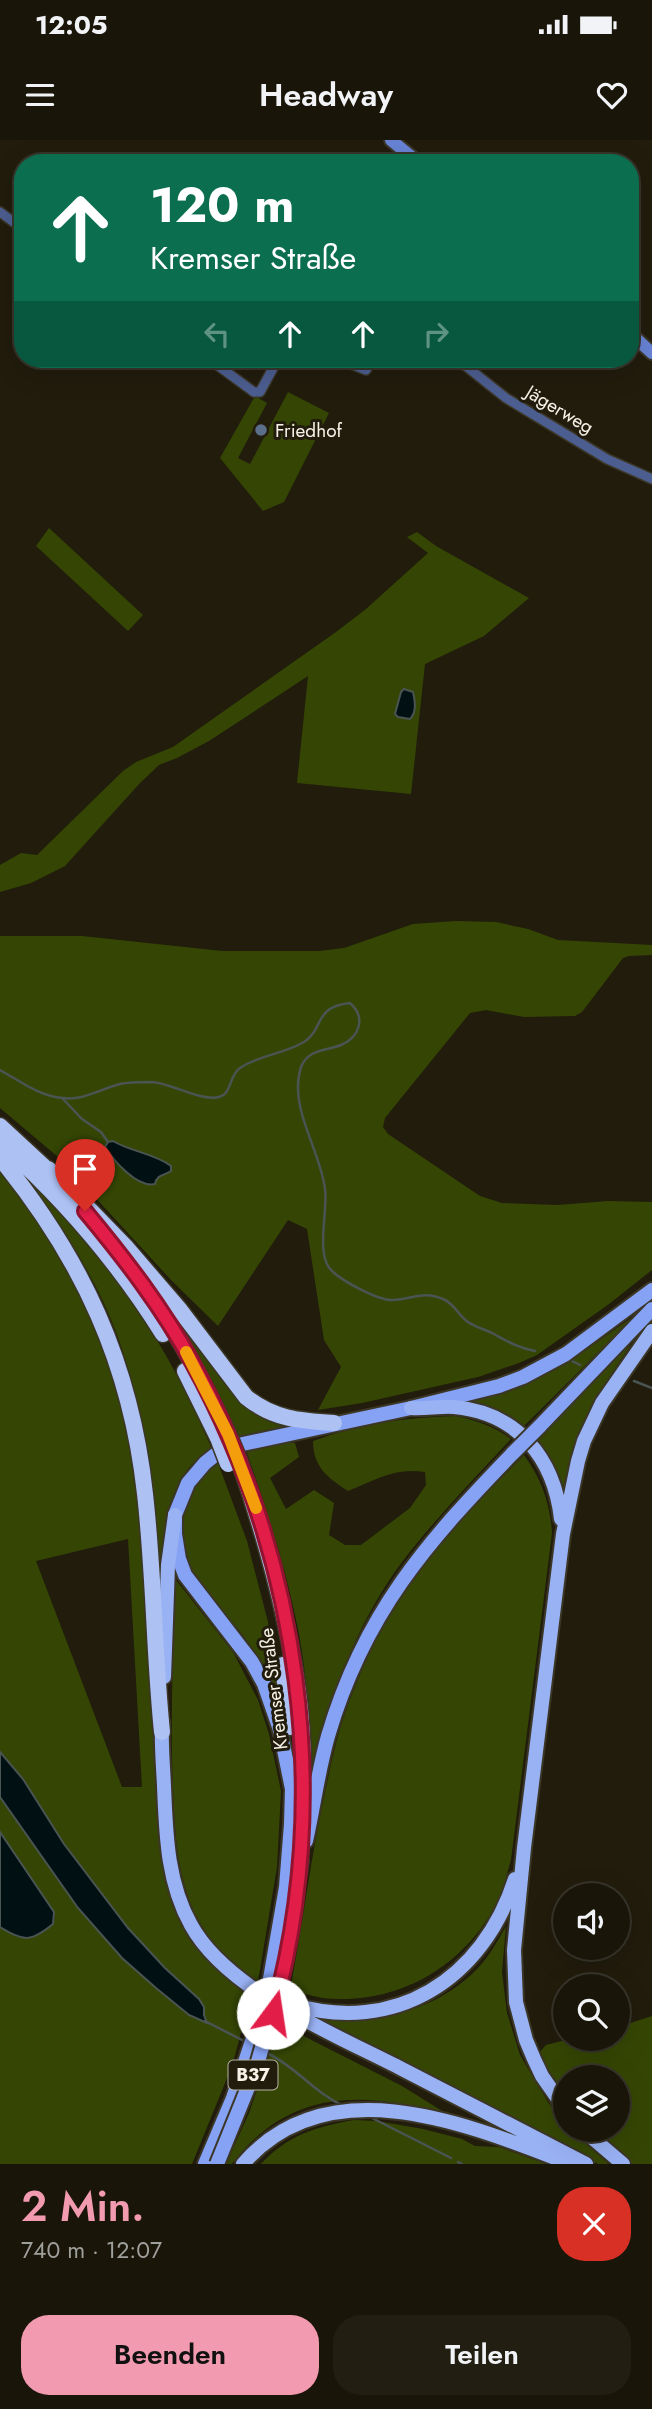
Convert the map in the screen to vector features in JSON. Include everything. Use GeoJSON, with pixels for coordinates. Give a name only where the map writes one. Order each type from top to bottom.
{"type":"FeatureCollection","features":[{"type":"Feature","properties":{"kind":"highway","name":"Kremser Straße"},"geometry":{"type":"LineString","coordinates":[[0,1126],[48,1169],[108,1239],[151,1295],[191,1360],[266,1538],[286,1621],[298,1694],[303,1784],[299,1872]]}},
{"type":"Feature","properties":{"kind":"highway","name":"Kremser Straße"},"geometry":{"type":"LineString","coordinates":[[0,1142],[53,1192],[133,1289],[223,1436]]}},
{"type":"Feature","properties":{"kind":"highway"},"geometry":{"type":"LineString","coordinates":[[0,1158],[44,1215],[95,1304],[120,1370],[137,1435],[146,1495],[166,1836],[177,1896],[202,1942],[225,1968],[251,1988],[301,2017],[586,2164]]}},
{"type":"Feature","properties":{"kind":"highway"},"geometry":{"type":"LineString","coordinates":[[48,1169],[125,1245],[180,1310],[246,1397],[257,1406],[283,1418],[334,1423]]}},
{"type":"Feature","properties":{"kind":"highway"},"geometry":{"type":"LineString","coordinates":[[553,2092],[542,2076],[523,2031],[513,1983],[513,1950],[563,1534],[578,1461],[593,1420],[623,1370],[652,1331]]}},
{"type":"Feature","properties":{"kind":"highway"},"geometry":{"type":"LineString","coordinates":[[411,1408],[470,1410],[496,1419],[516,1430],[537,1452],[551,1474],[559,1502],[563,1534]]}},
{"type":"Feature","properties":{"kind":"highway","name":"Kremser Straße"},"geometry":{"type":"LineString","coordinates":[[234,1462],[277,1625],[288,1704],[292,1789]]}},
{"type":"Feature","properties":{"kind":"highway"},"geometry":{"type":"LineString","coordinates":[[162,1732],[168,1565],[176,1515]]}},
{"type":"Feature","properties":{"kind":"highway"},"geometry":{"type":"LineString","coordinates":[[251,1988],[305,2008],[342,2013],[383,2009],[433,1990],[463,1968],[494,1930],[509,1897],[524,1848]]}},
{"type":"Feature","properties":{"kind":"highway"},"geometry":{"type":"LineString","coordinates":[[243,2164],[266,2142],[286,2129],[317,2116],[347,2109],[410,2114],[482,2133],[569,2164]]}},
{"type":"Feature","properties":{"kind":"highway"},"geometry":{"type":"LineString","coordinates":[[597,2142],[623,2164]]}},
{"type":"Feature","properties":{"kind":"main road"},"geometry":{"type":"LineString","coordinates":[[391,140],[405,154]]}},
{"type":"Feature","properties":{"kind":"main road"},"geometry":{"type":"LineString","coordinates":[[639,341],[652,353]]}},
{"type":"Feature","properties":{"kind":"main road"},"geometry":{"type":"LineString","coordinates":[[292,1789],[280,1730],[264,1684],[238,1643],[185,1575],[176,1547],[176,1515],[188,1483],[215,1455],[256,1440],[411,1408],[499,1386],[533,1372],[586,1340],[652,1290]]}},
{"type":"Feature","properties":{"kind":"main road"},"geometry":{"type":"LineString","coordinates":[[299,1872],[328,1737],[352,1670],[396,1587],[458,1510],[652,1309]]}},
{"type":"Feature","properties":{"kind":"main road","name":"B37"},"geometry":{"type":"LineString","coordinates":[[217,2164],[257,2065],[275,1981],[286,1887],[292,1789]]}},
{"type":"Feature","properties":{"kind":"main road","name":"B37"},"geometry":{"type":"LineString","coordinates":[[205,2164],[245,2066],[291,1932],[299,1872]]}},
{"type":"Feature","properties":{"kind":"street"},"geometry":{"type":"LineString","coordinates":[[221,368],[254,392],[260,392],[273,368]]}},
{"type":"Feature","properties":{"kind":"street","name":"Jägerweg"},"geometry":{"type":"LineString","coordinates":[[468,368],[506,398],[607,458],[652,479]]}},
{"type":"Feature","properties":{"kind":"green space"},"geometry":{"type":"Polygon","coordinates":[[[288,392],[329,413],[284,502],[263,511],[220,458],[255,396],[267,403],[238,458],[250,464],[288,392]]]}},
{"type":"Feature","properties":{"kind":"green space"},"geometry":{"type":"Polygon","coordinates":[[[49,528],[143,615],[128,631],[36,546],[49,528]]]}},
{"type":"Feature","properties":{"kind":"green space"},"geometry":{"type":"Polygon","coordinates":[[[417,532],[436,546],[529,598],[484,636],[425,664],[411,794],[297,783],[308,676],[209,741],[159,765],[65,866],[31,883],[0,892],[0,865],[21,853],[37,855],[123,771],[136,762],[173,747],[366,609],[428,553],[407,537],[417,532]]]}},
{"type":"Feature","properties":{"kind":"green space"},"geometry":{"type":"Polygon","coordinates":[[[496,922],[528,929],[558,940],[652,945],[652,955],[623,958],[582,1012],[575,1016],[524,1017],[486,1010],[470,1013],[385,1118],[383,1127],[388,1134],[480,1196],[502,1203],[558,1205],[608,1201],[652,1202],[652,1270],[537,1355],[519,1363],[478,1377],[318,1410],[341,1367],[324,1340],[307,1229],[288,1220],[218,1326],[171,1280],[58,1157],[0,1108],[0,936],[82,936],[222,951],[319,951],[344,948],[413,924],[496,922]],[[113,1141],[156,1179],[161,1174],[168,1173],[113,1141]]]}},
{"type":"Feature","properties":{"kind":"green space"},"geometry":{"type":"Polygon","coordinates":[[[0,1172],[71,1273],[89,1310],[110,1365],[125,1421],[137,1506],[159,1833],[168,1883],[175,1905],[197,1945],[230,1980],[251,1996],[232,2066],[192,2164],[0,2164],[0,1927],[17,1937],[38,1935],[55,1919],[0,1832],[0,1797],[78,1908],[122,1958],[189,2014],[203,2021],[204,2015],[199,1999],[128,1928],[64,1844],[23,1778],[0,1752],[0,1172]],[[128,1539],[36,1561],[122,1787],[142,1787],[128,1539]]]}},
{"type":"Feature","properties":{"kind":"green space"},"geometry":{"type":"Polygon","coordinates":[[[25,1176],[83,1236],[133,1302],[175,1372],[211,1447],[188,1469],[173,1496],[163,1540],[159,1585],[148,1463],[133,1384],[121,1345],[106,1307],[80,1258],[25,1176]]]}},
{"type":"Feature","properties":{"kind":"green space"},"geometry":{"type":"Polygon","coordinates":[[[158,1294],[230,1390],[258,1413],[291,1427],[240,1438],[215,1386],[158,1294]]]}},
{"type":"Feature","properties":{"kind":"green space"},"geometry":{"type":"Polygon","coordinates":[[[638,1313],[524,1426],[491,1407],[468,1401],[492,1396],[537,1379],[578,1355],[638,1313]]]}},
{"type":"Feature","properties":{"kind":"green space"},"geometry":{"type":"Polygon","coordinates":[[[631,1345],[589,1412],[574,1448],[564,1487],[550,1457],[537,1440],[615,1357],[631,1345]]]}},
{"type":"Feature","properties":{"kind":"green space"},"geometry":{"type":"Polygon","coordinates":[[[456,1416],[485,1424],[511,1439],[428,1530],[402,1562],[371,1610],[346,1662],[311,1771],[307,1693],[299,1634],[279,1553],[246,1450],[279,1442],[295,1443],[299,1457],[270,1478],[286,1509],[314,1490],[334,1503],[329,1535],[345,1545],[361,1545],[410,1508],[426,1485],[425,1472],[395,1473],[348,1491],[323,1471],[316,1458],[313,1441],[384,1422],[456,1416]]]}},
{"type":"Feature","properties":{"kind":"green space"},"geometry":{"type":"Polygon","coordinates":[[[524,1455],[544,1492],[552,1533],[511,1860],[498,1901],[485,1923],[452,1959],[432,1974],[410,1985],[362,1998],[319,1997],[290,1990],[332,1760],[357,1682],[382,1628],[425,1560],[524,1455]]]}},
{"type":"Feature","properties":{"kind":"green space"},"geometry":{"type":"Polygon","coordinates":[[[218,1463],[247,1541],[268,1622],[277,1692],[249,1643],[205,1592],[190,1565],[186,1550],[183,1519],[186,1504],[201,1477],[218,1463]]]}},
{"type":"Feature","properties":{"kind":"green space"},"geometry":{"type":"Polygon","coordinates":[[[176,1580],[233,1652],[258,1700],[269,1734],[281,1791],[277,1867],[258,1982],[225,1954],[199,1921],[186,1890],[178,1857],[172,1764],[176,1580]]]}},
{"type":"Feature","properties":{"kind":"green space"},"geometry":{"type":"Polygon","coordinates":[[[506,1926],[502,1972],[507,2013],[520,2055],[553,2108],[553,2141],[318,2018],[361,2019],[405,2012],[445,1995],[479,1967],[506,1926]]]}},
{"type":"Feature","properties":{"kind":"green space"},"geometry":{"type":"Polygon","coordinates":[[[652,2016],[652,2164],[628,2164],[602,2142],[630,2142],[630,2065],[553,2065],[553,2085],[536,2056],[546,2045],[553,2043],[553,2051],[630,2051],[630,2023],[652,2016]]]}},
{"type":"Feature","properties":{"kind":"green space"},"geometry":{"type":"Polygon","coordinates":[[[280,2024],[402,2086],[447,2114],[386,2101],[329,2102],[303,2109],[278,2121],[254,2139],[232,2164],[226,2164],[249,2113],[280,2024]]]}},
{"type":"Feature","properties":{"kind":"green space"},"geometry":{"type":"Polygon","coordinates":[[[354,2120],[423,2129],[462,2139],[475,2146],[499,2147],[546,2164],[261,2164],[292,2139],[327,2126],[354,2120]]]}},
{"type":"Feature","properties":{"kind":"green space"},"geometry":{"type":"Polygon","coordinates":[[[556,2142],[584,2142],[609,2164],[598,2164],[556,2142]]]}},
{"type":"Feature","properties":{"kind":"shaded area"},"geometry":{"type":"Polygon","coordinates":[[[404,689],[414,695],[415,710],[410,719],[395,714],[404,689]]]}},
{"type":"Feature","properties":{"kind":"shaded area"},"geometry":{"type":"Polygon","coordinates":[[[113,1141],[164,1162],[171,1166],[171,1171],[159,1177],[155,1184],[141,1182],[120,1166],[105,1147],[108,1142],[113,1141]]]}},
{"type":"Feature","properties":{"kind":"shaded area"},"geometry":{"type":"Polygon","coordinates":[[[0,1752],[23,1779],[64,1844],[128,1928],[165,1968],[199,1999],[204,2007],[207,2023],[189,2015],[122,1958],[78,1908],[0,1797],[0,1752]]]}},
{"type":"Feature","properties":{"kind":"shaded area"},"geometry":{"type":"Polygon","coordinates":[[[0,1832],[54,1912],[53,1924],[33,1937],[15,1935],[0,1927],[0,1832]]]}},
{"type":"Feature","properties":{"kind":"waterway"},"geometry":{"type":"LineString","coordinates":[[0,1070],[54,1097],[84,1096],[131,1082],[160,1083],[204,1097],[219,1097],[226,1092],[240,1068],[304,1042],[315,1031],[325,1013],[338,1005],[350,1003],[359,1020],[353,1037],[341,1045],[308,1057],[301,1067],[298,1082],[302,1113],[325,1189],[323,1245],[327,1264],[344,1280],[379,1297],[393,1300],[425,1295],[438,1297],[452,1305],[471,1324],[535,1351]]}},
{"type":"Feature","properties":{"kind":"waterway"},"geometry":{"type":"LineString","coordinates":[[63,1099],[82,1119],[101,1132],[108,1142]]}},
{"type":"Feature","properties":{"kind":"waterway"},"geometry":{"type":"LineString","coordinates":[[572,1361],[580,1365]]}},
{"type":"Feature","properties":{"kind":"waterway"},"geometry":{"type":"LineString","coordinates":[[634,1381],[652,1388]]}},
{"type":"Feature","properties":{"kind":"waterway"},"geometry":{"type":"LineString","coordinates":[[205,2021],[246,2042]]}},
{"type":"Feature","properties":{"kind":"waterway"},"geometry":{"type":"LineString","coordinates":[[267,2053],[333,2101],[344,2106]]}},
{"type":"Feature","properties":{"kind":"waterway"},"geometry":{"type":"LineString","coordinates":[[370,2117],[451,2158]]}},
{"type":"Feature","properties":{"kind":"waterway"},"geometry":{"type":"LineString","coordinates":[[458,2162],[462,2164]]}},
{"type":"Feature","properties":{"kind":"slow traffic"},"geometry":{"type":"LineString","coordinates":[[186,1352],[228,1434],[256,1508]]}},
{"type":"Feature","properties":{"kind":"place","name":"Friedhof"},"geometry":{"type":"Point","coordinates":[261,430]}},
{"type":"Feature","properties":{"kind":"route"},"geometry":{"type":"LineString","coordinates":[[85,1211],[151,1295],[207,1390],[239,1460],[266,1538],[286,1621],[298,1694],[303,1816],[291,1932],[273,2013]]}}]}
